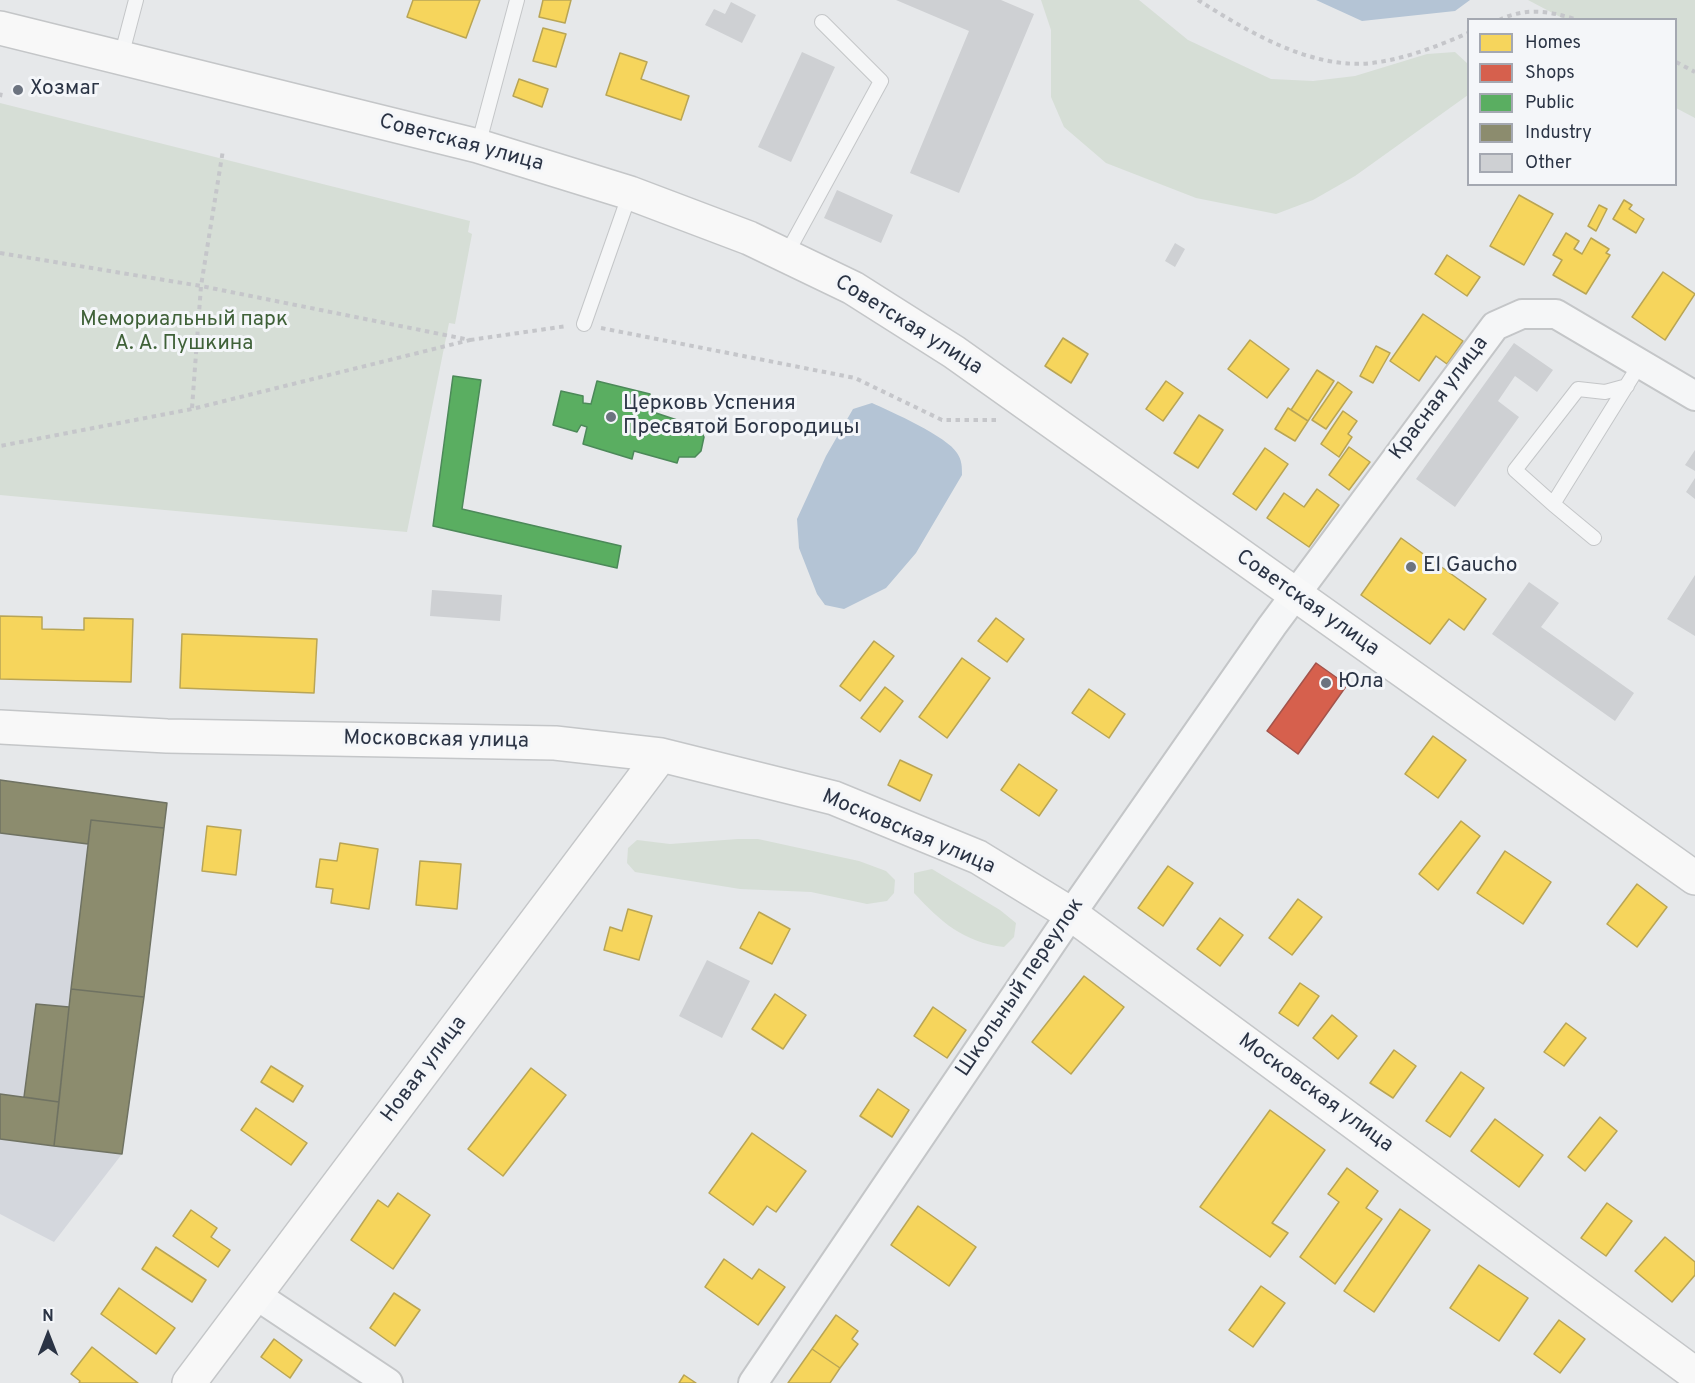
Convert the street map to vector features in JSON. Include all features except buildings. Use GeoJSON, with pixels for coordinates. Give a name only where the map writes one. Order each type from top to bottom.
{"type":"FeatureCollection","features":[{"type":"Feature","properties":{"kind":"street","name":"Советская улица"},"geometry":{"type":"LineString","coordinates":[[0,28],[478,146],[630,193],[749,238],[853,288],[954,352],[1294,596],[1695,878]]}},
{"type":"Feature","properties":{"kind":"street","name":"Красная улица"},"geometry":{"type":"LineString","coordinates":[[1294,596],[1495,326],[1522,314],[1556,314],[1634,375],[1695,396]]}},
{"type":"Feature","properties":{"kind":"street","name":"Школьный переулок"},"geometry":{"type":"LineString","coordinates":[[753,1383],[1071,914],[1294,596]]}},
{"type":"Feature","properties":{"kind":"street","name":"Московская улица"},"geometry":{"type":"LineString","coordinates":[[0,727],[167,735],[555,743],[660,755],[834,798],[978,857],[1071,914],[1695,1374]]}},
{"type":"Feature","properties":{"kind":"street","name":"Новая улица"},"geometry":{"type":"LineString","coordinates":[[189,1383],[660,755]]}},
{"type":"Feature","properties":{"kind":"street"},"geometry":{"type":"LineString","coordinates":[[256,1295],[388,1383]]}},
{"type":"Feature","properties":{"kind":"lane"},"geometry":{"type":"LineString","coordinates":[[121,57],[136,0]]}},
{"type":"Feature","properties":{"kind":"lane"},"geometry":{"type":"LineString","coordinates":[[478,146],[517,0]]}},
{"type":"Feature","properties":{"kind":"lane"},"geometry":{"type":"LineString","coordinates":[[786,255],[880,81],[822,22]]}},
{"type":"Feature","properties":{"kind":"lane"},"geometry":{"type":"LineString","coordinates":[[584,324],[630,193]]}},
{"type":"Feature","properties":{"kind":"lane"},"geometry":{"type":"LineString","coordinates":[[1553,504],[1634,375]]}},
{"type":"Feature","properties":{"kind":"lane"},"geometry":{"type":"LineString","coordinates":[[1594,537],[1515,470],[1578,389],[1605,392],[1634,375]]}},
{"type":"Feature","properties":{"kind":"path"},"geometry":{"type":"LineString","coordinates":[[1198,0],[1277,44],[1326,60],[1371,63],[1431,49],[1467,33]]}},
{"type":"Feature","properties":{"kind":"path"},"geometry":{"type":"LineString","coordinates":[[1506,18],[1533,10],[1557,13],[1572,18]]}},
{"type":"Feature","properties":{"kind":"path"},"geometry":{"type":"LineString","coordinates":[[1677,63],[1695,72]]}},
{"type":"Feature","properties":{"kind":"path"},"geometry":{"type":"LineString","coordinates":[[0,97],[1,92]]}},
{"type":"Feature","properties":{"kind":"path"},"geometry":{"type":"LineString","coordinates":[[192,409],[201,286],[223,150]]}},
{"type":"Feature","properties":{"kind":"path"},"geometry":{"type":"LineString","coordinates":[[0,253],[201,286],[470,340]]}},
{"type":"Feature","properties":{"kind":"path"},"geometry":{"type":"LineString","coordinates":[[0,446],[192,409],[470,340],[584,324],[855,378],[942,420],[1004,420]]}},
{"type":"Feature","properties":{"kind":"shaded area"},"geometry":{"type":"Polygon","coordinates":[[[0,780],[167,803],[122,1154],[54,1242],[0,1214],[0,780]]]}},
{"type":"Feature","properties":{"kind":"green space"},"geometry":{"type":"Polygon","coordinates":[[[1041,0],[1139,0],[1188,40],[1271,79],[1313,81],[1355,76],[1427,54],[1455,52],[1467,63],[1467,96],[1355,176],[1313,200],[1276,214],[1196,198],[1106,163],[1064,127],[1051,97],[1051,30],[1041,0]]]}},
{"type":"Feature","properties":{"kind":"green space"},"geometry":{"type":"Polygon","coordinates":[[[1528,0],[1695,0],[1695,118],[1677,109],[1677,18],[1562,18],[1528,0]]]}},
{"type":"Feature","properties":{"kind":"green space","name":"Мемориальный парк А. А. Пушкина"},"geometry":{"type":"Polygon","coordinates":[[[0,103],[470,221],[468,232],[472,234],[455,324],[449,323],[407,532],[0,495],[0,103]]]}},
{"type":"Feature","properties":{"kind":"green space"},"geometry":{"type":"Polygon","coordinates":[[[758,839],[859,861],[886,871],[895,880],[894,893],[887,901],[867,904],[811,892],[740,889],[635,872],[627,863],[628,848],[637,840],[670,844],[758,839]]]}},
{"type":"Feature","properties":{"kind":"green space"},"geometry":{"type":"Polygon","coordinates":[[[932,869],[1000,910],[1016,923],[1014,937],[1004,947],[989,944],[976,941],[944,922],[914,893],[914,873],[932,869]]]}},
{"type":"Feature","properties":{"kind":"water"},"geometry":{"type":"Polygon","coordinates":[[[1316,0],[1470,0],[1455,11],[1362,21],[1316,0]]]}},
{"type":"Feature","properties":{"kind":"water"},"geometry":{"type":"Polygon","coordinates":[[[872,403],[918,425],[952,447],[960,458],[962,475],[916,553],[886,588],[844,609],[825,605],[817,594],[799,548],[797,519],[826,456],[853,409],[872,403]]]}},
{"type":"Feature","properties":{"kind":"place","name":"Хозмаг"},"geometry":{"type":"Point","coordinates":[18,90]}},
{"type":"Feature","properties":{"kind":"place","name":"Церковь Успения Пресвятой Богородицы"},"geometry":{"type":"Point","coordinates":[611,417]}},
{"type":"Feature","properties":{"kind":"place","name":"El Gaucho"},"geometry":{"type":"Point","coordinates":[1411,567]}},
{"type":"Feature","properties":{"kind":"place","name":"Юла"},"geometry":{"type":"Point","coordinates":[1326,683]}}]}
